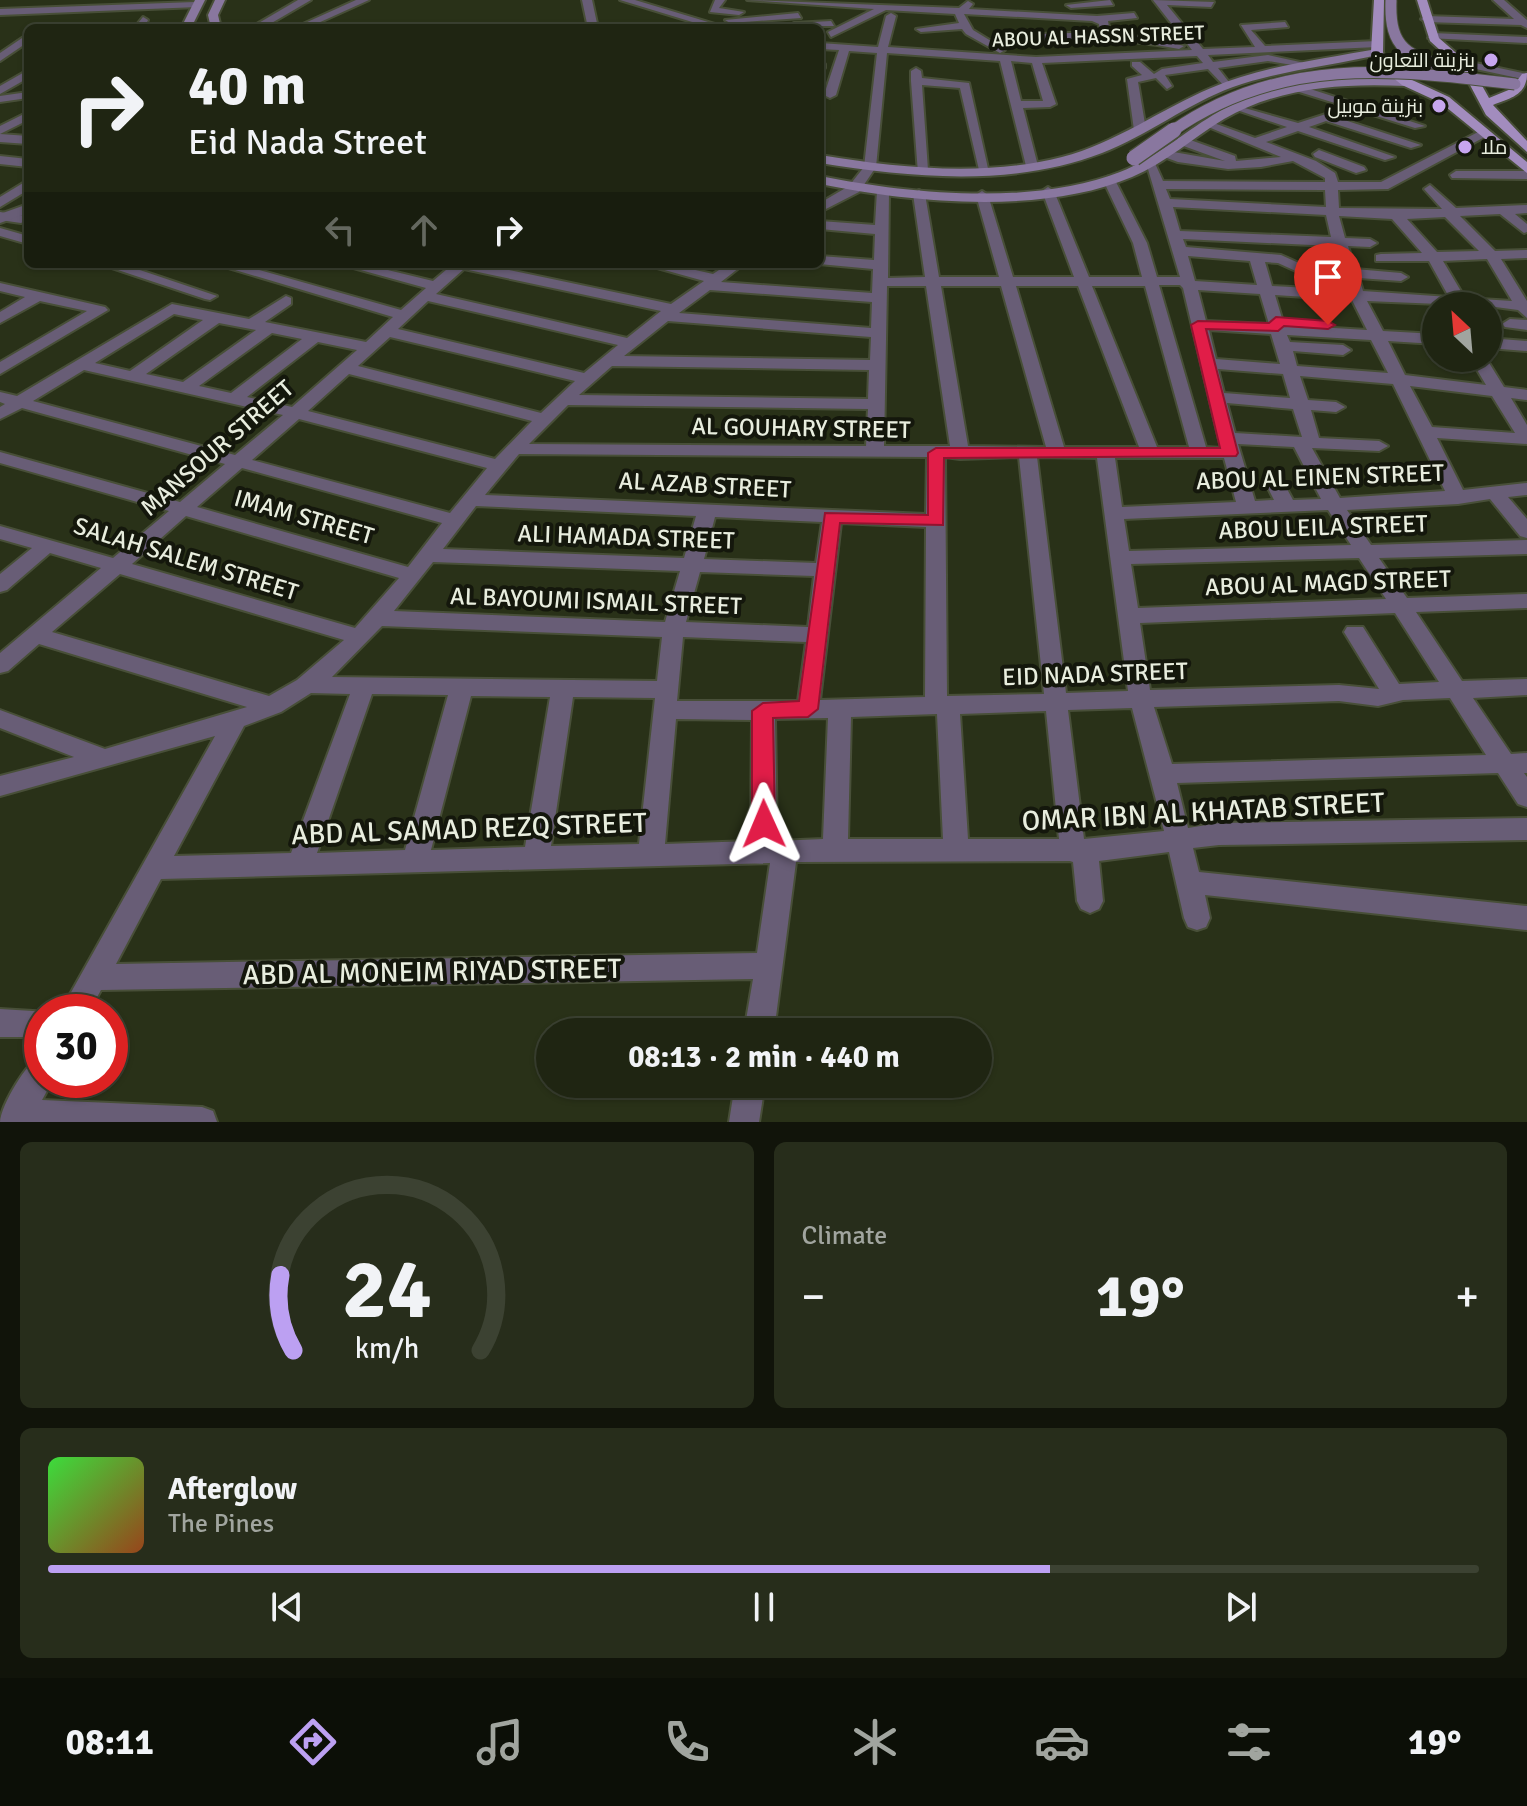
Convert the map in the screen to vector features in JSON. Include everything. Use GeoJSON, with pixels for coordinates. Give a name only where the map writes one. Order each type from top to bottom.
{"type":"FeatureCollection","features":[{"type":"Feature","properties":{"kind":"main road"},"geometry":{"type":"LineString","coordinates":[[215,24],[213,15],[220,0]]}},
{"type":"Feature","properties":{"kind":"main road"},"geometry":{"type":"LineString","coordinates":[[1379,0],[1377,48],[1387,70],[1445,100],[1527,172]]}},
{"type":"Feature","properties":{"kind":"main road"},"geometry":{"type":"LineString","coordinates":[[1391,0],[1391,32],[1404,47],[1450,69],[1524,81]]}},
{"type":"Feature","properties":{"kind":"main road"},"geometry":{"type":"LineString","coordinates":[[1402,0],[1403,32],[1416,47],[1462,67],[1524,81]]}},
{"type":"Feature","properties":{"kind":"main road"},"geometry":{"type":"LineString","coordinates":[[1422,0],[1433,37],[1472,74],[1484,104],[1502,127],[1527,148]]}},
{"type":"Feature","properties":{"kind":"main road"},"geometry":{"type":"LineString","coordinates":[[187,23],[198,2]]}},
{"type":"Feature","properties":{"kind":"main road"},"geometry":{"type":"LineString","coordinates":[[824,160],[870,167],[985,170],[1032,166],[1077,157],[1140,130],[1227,86],[1304,64],[1377,48]]}},
{"type":"Feature","properties":{"kind":"main road"},"geometry":{"type":"LineString","coordinates":[[1042,191],[1048,184],[1097,174],[1148,158],[1220,101],[1288,81],[1386,74],[1524,81]]}},
{"type":"Feature","properties":{"kind":"main road"},"geometry":{"type":"LineString","coordinates":[[824,181],[854,189],[982,195],[1042,191],[1109,180],[1238,107],[1297,88],[1362,81],[1406,82]]}},
{"type":"Feature","properties":{"kind":"main road"},"geometry":{"type":"LineString","coordinates":[[1484,104],[1515,92],[1524,81]]}},
{"type":"Feature","properties":{"kind":"street"},"geometry":{"type":"LineString","coordinates":[[0,1],[13,0]]}},
{"type":"Feature","properties":{"kind":"street"},"geometry":{"type":"LineString","coordinates":[[262,24],[306,0]]}},
{"type":"Feature","properties":{"kind":"street"},"geometry":{"type":"LineString","coordinates":[[307,24],[358,0]]}},
{"type":"Feature","properties":{"kind":"street"},"geometry":{"type":"LineString","coordinates":[[587,0],[592,24]]}},
{"type":"Feature","properties":{"kind":"street"},"geometry":{"type":"LineString","coordinates":[[720,0],[713,10],[739,12]]}},
{"type":"Feature","properties":{"kind":"street"},"geometry":{"type":"LineString","coordinates":[[725,24],[751,0],[778,4],[804,1],[912,10],[964,10],[1029,17]]}},
{"type":"Feature","properties":{"kind":"street"},"geometry":{"type":"LineString","coordinates":[[921,29],[983,0]]}},
{"type":"Feature","properties":{"kind":"street"},"geometry":{"type":"LineString","coordinates":[[1498,0],[1525,23]]}},
{"type":"Feature","properties":{"kind":"street"},"geometry":{"type":"LineString","coordinates":[[934,1],[964,10],[1008,16],[1138,20],[1123,5]]}},
{"type":"Feature","properties":{"kind":"street"},"geometry":{"type":"LineString","coordinates":[[1158,1],[1211,4]]}},
{"type":"Feature","properties":{"kind":"street"},"geometry":{"type":"LineString","coordinates":[[1158,1],[1227,86]]}},
{"type":"Feature","properties":{"kind":"street"},"geometry":{"type":"LineString","coordinates":[[0,12],[198,2]]}},
{"type":"Feature","properties":{"kind":"street"},"geometry":{"type":"LineString","coordinates":[[1068,2],[1110,3]]}},
{"type":"Feature","properties":{"kind":"street"},"geometry":{"type":"LineString","coordinates":[[1068,2],[1084,17]]}},
{"type":"Feature","properties":{"kind":"street"},"geometry":{"type":"LineString","coordinates":[[628,3],[659,17],[711,24]]}},
{"type":"Feature","properties":{"kind":"street"},"geometry":{"type":"LineString","coordinates":[[824,27],[834,29],[889,8]]}},
{"type":"Feature","properties":{"kind":"street"},"geometry":{"type":"LineString","coordinates":[[824,205],[854,189],[870,167],[889,8]]}},
{"type":"Feature","properties":{"kind":"street"},"geometry":{"type":"LineString","coordinates":[[964,10],[990,44],[1012,60],[1016,105],[1032,166]]}},
{"type":"Feature","properties":{"kind":"street"},"geometry":{"type":"LineString","coordinates":[[694,21],[704,14]]}},
{"type":"Feature","properties":{"kind":"street"},"geometry":{"type":"LineString","coordinates":[[818,17],[834,29]]}},
{"type":"Feature","properties":{"kind":"street"},"geometry":{"type":"LineString","coordinates":[[1098,19],[1104,22],[1105,34]]}},
{"type":"Feature","properties":{"kind":"street"},"geometry":{"type":"LineString","coordinates":[[1426,19],[1525,23]]}},
{"type":"Feature","properties":{"kind":"street"},"geometry":{"type":"LineString","coordinates":[[129,20],[141,24],[187,23]]}},
{"type":"Feature","properties":{"kind":"street"},"geometry":{"type":"LineString","coordinates":[[752,24],[796,21],[810,24]]}},
{"type":"Feature","properties":{"kind":"street"},"geometry":{"type":"LineString","coordinates":[[1140,130],[1132,79],[1151,77],[1137,60],[1146,39],[1176,24]]}},
{"type":"Feature","properties":{"kind":"street"},"geometry":{"type":"LineString","coordinates":[[1261,48],[1244,27],[1285,25]]}},
{"type":"Feature","properties":{"kind":"street"},"geometry":{"type":"LineString","coordinates":[[990,44],[1062,33],[1105,34],[1199,51]]}},
{"type":"Feature","properties":{"kind":"street"},"geometry":{"type":"LineString","coordinates":[[827,91],[848,49],[860,34]]}},
{"type":"Feature","properties":{"kind":"street"},"geometry":{"type":"LineString","coordinates":[[1433,37],[1527,40]]}},
{"type":"Feature","properties":{"kind":"street"},"geometry":{"type":"LineString","coordinates":[[1433,37],[1527,48]]}},
{"type":"Feature","properties":{"kind":"street"},"geometry":{"type":"LineString","coordinates":[[1023,39],[1033,46]]}},
{"type":"Feature","properties":{"kind":"street"},"geometry":{"type":"LineString","coordinates":[[0,61],[24,40]]}},
{"type":"Feature","properties":{"kind":"street"},"geometry":{"type":"LineString","coordinates":[[1088,44],[1102,58]]}},
{"type":"Feature","properties":{"kind":"street","name":"ABOU AL HASSN STREET"},"geometry":{"type":"LineString","coordinates":[[824,46],[1012,60],[1137,60],[1199,51],[1377,48]]}},
{"type":"Feature","properties":{"kind":"street"},"geometry":{"type":"LineString","coordinates":[[0,50],[24,47]]}},
{"type":"Feature","properties":{"kind":"street"},"geometry":{"type":"LineString","coordinates":[[1064,50],[1077,59]]}},
{"type":"Feature","properties":{"kind":"street"},"geometry":{"type":"LineString","coordinates":[[914,55],[922,170]]}},
{"type":"Feature","properties":{"kind":"street"},"geometry":{"type":"LineString","coordinates":[[941,56],[944,82]]}},
{"type":"Feature","properties":{"kind":"street"},"geometry":{"type":"LineString","coordinates":[[1167,86],[1159,75],[1168,71],[1274,57],[1304,64]]}},
{"type":"Feature","properties":{"kind":"street"},"geometry":{"type":"LineString","coordinates":[[1016,105],[1050,104],[1036,60]]}},
{"type":"Feature","properties":{"kind":"street"},"geometry":{"type":"LineString","coordinates":[[0,61],[24,64]]}},
{"type":"Feature","properties":{"kind":"street"},"geometry":{"type":"LineString","coordinates":[[1157,62],[1168,71]]}},
{"type":"Feature","properties":{"kind":"street"},"geometry":{"type":"LineString","coordinates":[[1461,63],[1524,81]]}},
{"type":"Feature","properties":{"kind":"street"},"geometry":{"type":"LineString","coordinates":[[957,68],[987,69]]}},
{"type":"Feature","properties":{"kind":"street"},"geometry":{"type":"LineString","coordinates":[[0,99],[24,77]]}},
{"type":"Feature","properties":{"kind":"street"},"geometry":{"type":"LineString","coordinates":[[916,81],[965,85],[985,170]]}},
{"type":"Feature","properties":{"kind":"street"},"geometry":{"type":"LineString","coordinates":[[1297,88],[1419,126]]}},
{"type":"Feature","properties":{"kind":"street"},"geometry":{"type":"LineString","coordinates":[[6,93],[24,105]]}},
{"type":"Feature","properties":{"kind":"street"},"geometry":{"type":"LineString","coordinates":[[1238,107],[1389,157]]}},
{"type":"Feature","properties":{"kind":"street"},"geometry":{"type":"LineString","coordinates":[[1255,142],[1326,117],[1415,145]]}},
{"type":"Feature","properties":{"kind":"street"},"geometry":{"type":"LineString","coordinates":[[0,131],[17,121]]}},
{"type":"Feature","properties":{"kind":"street"},"geometry":{"type":"LineString","coordinates":[[1207,124],[1327,173],[1333,186],[1330,211],[1357,295],[1396,379],[1458,498]]}},
{"type":"Feature","properties":{"kind":"street"},"geometry":{"type":"LineString","coordinates":[[1247,506],[1228,446],[1180,251],[1148,158],[1272,167],[1319,154],[1371,131]]}},
{"type":"Feature","properties":{"kind":"street"},"geometry":{"type":"LineString","coordinates":[[1159,185],[1383,186],[1486,133]]}},
{"type":"Feature","properties":{"kind":"street"},"geometry":{"type":"LineString","coordinates":[[0,138],[24,140]]}},
{"type":"Feature","properties":{"kind":"street"},"geometry":{"type":"LineString","coordinates":[[1182,141],[1244,164]]}},
{"type":"Feature","properties":{"kind":"street"},"geometry":{"type":"LineString","coordinates":[[1319,154],[1360,170]]}},
{"type":"Feature","properties":{"kind":"street"},"geometry":{"type":"LineString","coordinates":[[0,160],[24,163]]}},
{"type":"Feature","properties":{"kind":"street"},"geometry":{"type":"LineString","coordinates":[[1456,175],[1527,172]]}},
{"type":"Feature","properties":{"kind":"street"},"geometry":{"type":"LineString","coordinates":[[1109,180],[1140,243],[1199,453]]}},
{"type":"Feature","properties":{"kind":"street"},"geometry":{"type":"LineString","coordinates":[[0,185],[24,186]]}},
{"type":"Feature","properties":{"kind":"street"},"geometry":{"type":"LineString","coordinates":[[24,188],[9,218],[24,235]]}},
{"type":"Feature","properties":{"kind":"street"},"geometry":{"type":"LineString","coordinates":[[1430,189],[1491,255],[1525,308]]}},
{"type":"Feature","properties":{"kind":"street"},"geometry":{"type":"LineString","coordinates":[[875,453],[883,191]]}},
{"type":"Feature","properties":{"kind":"street"},"geometry":{"type":"LineString","coordinates":[[1042,191],[1151,454]]}},
{"type":"Feature","properties":{"kind":"street"},"geometry":{"type":"LineString","coordinates":[[919,194],[960,454]]}},
{"type":"Feature","properties":{"kind":"street"},"geometry":{"type":"LineString","coordinates":[[982,195],[1057,454]]}},
{"type":"Feature","properties":{"kind":"street"},"geometry":{"type":"LineString","coordinates":[[1165,203],[1396,215],[1527,209]]}},
{"type":"Feature","properties":{"kind":"street"},"geometry":{"type":"LineString","coordinates":[[1503,210],[1524,229]]}},
{"type":"Feature","properties":{"kind":"street"},"geometry":{"type":"LineString","coordinates":[[1396,215],[1434,257],[1446,292]]}},
{"type":"Feature","properties":{"kind":"street"},"geometry":{"type":"LineString","coordinates":[[824,225],[882,230]]}},
{"type":"Feature","properties":{"kind":"street"},"geometry":{"type":"LineString","coordinates":[[1175,235],[1370,243]]}},
{"type":"Feature","properties":{"kind":"street"},"geometry":{"type":"LineString","coordinates":[[1180,251],[1284,259],[1298,268],[1401,277]]}},
{"type":"Feature","properties":{"kind":"street"},"geometry":{"type":"LineString","coordinates":[[1381,258],[1527,254]]}},
{"type":"Feature","properties":{"kind":"street"},"geometry":{"type":"LineString","coordinates":[[1256,257],[1288,369],[1302,404],[1306,442],[1333,503],[1459,690],[1517,764],[1527,797]]}},
{"type":"Feature","properties":{"kind":"street"},"geometry":{"type":"LineString","coordinates":[[824,262],[878,282]]}},
{"type":"Feature","properties":{"kind":"street"},"geometry":{"type":"LineString","coordinates":[[120,268],[210,296]]}},
{"type":"Feature","properties":{"kind":"street"},"geometry":{"type":"LineString","coordinates":[[236,268],[401,315]]}},
{"type":"Feature","properties":{"kind":"street"},"geometry":{"type":"LineString","coordinates":[[358,268],[430,291],[628,343]]}},
{"type":"Feature","properties":{"kind":"street","name":"MANSOUR STREET"},"geometry":{"type":"LineString","coordinates":[[0,665],[296,413],[456,268]]}},
{"type":"Feature","properties":{"kind":"street"},"geometry":{"type":"LineString","coordinates":[[478,268],[667,312],[879,333]]}},
{"type":"Feature","properties":{"kind":"street"},"geometry":{"type":"LineString","coordinates":[[664,268],[711,282],[1151,281],[1422,301]]}},
{"type":"Feature","properties":{"kind":"street"},"geometry":{"type":"LineString","coordinates":[[0,786],[235,722],[273,706],[308,685],[358,637],[499,466],[564,400],[667,312],[731,268]]}},
{"type":"Feature","properties":{"kind":"street"},"geometry":{"type":"LineString","coordinates":[[0,414],[79,364],[229,285]]}},
{"type":"Feature","properties":{"kind":"street"},"geometry":{"type":"LineString","coordinates":[[0,287],[100,310],[0,369]]}},
{"type":"Feature","properties":{"kind":"street"},"geometry":{"type":"LineString","coordinates":[[0,318],[39,295]]}},
{"type":"Feature","properties":{"kind":"street"},"geometry":{"type":"LineString","coordinates":[[186,388],[261,326],[286,301]]}},
{"type":"Feature","properties":{"kind":"street"},"geometry":{"type":"LineString","coordinates":[[1502,306],[1525,308]]}},
{"type":"Feature","properties":{"kind":"street"},"geometry":{"type":"LineString","coordinates":[[180,310],[368,347]]}},
{"type":"Feature","properties":{"kind":"street"},"geometry":{"type":"LineString","coordinates":[[133,376],[217,317]]}},
{"type":"Feature","properties":{"kind":"street"},"geometry":{"type":"LineString","coordinates":[[1197,321],[1277,324],[1422,338]]}},
{"type":"Feature","properties":{"kind":"street"},"geometry":{"type":"LineString","coordinates":[[1510,324],[1527,325]]}},
{"type":"Feature","properties":{"kind":"street"},"geometry":{"type":"LineString","coordinates":[[385,331],[587,379]]}},
{"type":"Feature","properties":{"kind":"street"},"geometry":{"type":"LineString","coordinates":[[234,399],[314,337]]}},
{"type":"Feature","properties":{"kind":"street"},"geometry":{"type":"LineString","coordinates":[[1502,344],[1527,346]]}},
{"type":"Feature","properties":{"kind":"street"},"geometry":{"type":"LineString","coordinates":[[1283,346],[1343,350]]}},
{"type":"Feature","properties":{"kind":"street"},"geometry":{"type":"LineString","coordinates":[[607,361],[878,365]]}},
{"type":"Feature","properties":{"kind":"street"},"geometry":{"type":"LineString","coordinates":[[1207,363],[1396,379],[1527,395]]}},
{"type":"Feature","properties":{"kind":"street"},"geometry":{"type":"LineString","coordinates":[[79,364],[296,413],[499,466]]}},
{"type":"Feature","properties":{"kind":"street"},"geometry":{"type":"LineString","coordinates":[[346,368],[545,419]]}},
{"type":"Feature","properties":{"kind":"street"},"geometry":{"type":"LineString","coordinates":[[1487,372],[1527,439]]}},
{"type":"Feature","properties":{"kind":"street"},"geometry":{"type":"LineString","coordinates":[[0,397],[453,520]]}},
{"type":"Feature","properties":{"kind":"street"},"geometry":{"type":"LineString","coordinates":[[1216,397],[1336,407]]}},
{"type":"Feature","properties":{"kind":"street"},"geometry":{"type":"LineString","coordinates":[[564,400],[878,404]]}},
{"type":"Feature","properties":{"kind":"street"},"geometry":{"type":"LineString","coordinates":[[1423,432],[1527,439]]}},
{"type":"Feature","properties":{"kind":"street","name":"AL GOUHARY STREET"},"geometry":{"type":"LineString","coordinates":[[516,449],[1151,454],[1199,453],[1228,446],[1306,442],[1379,446]]}},
{"type":"Feature","properties":{"kind":"street"},"geometry":{"type":"LineString","coordinates":[[936,453],[942,704],[956,849]]}},
{"type":"Feature","properties":{"kind":"street"},"geometry":{"type":"LineString","coordinates":[[1028,454],[1057,702],[1079,850],[1090,901]]}},
{"type":"Feature","properties":{"kind":"street"},"geometry":{"type":"LineString","coordinates":[[1105,454],[1140,697],[1163,774],[1197,918]]}},
{"type":"Feature","properties":{"kind":"street","name":"IMAM STREET"},"geometry":{"type":"LineString","coordinates":[[0,457],[410,574]]}},
{"type":"Feature","properties":{"kind":"street"},"geometry":{"type":"LineString","coordinates":[[1274,482],[1286,505]]}},
{"type":"Feature","properties":{"kind":"street","name":"ABOU AL EINEN STREET"},"geometry":{"type":"LineString","coordinates":[[1115,513],[1458,498],[1527,489]]}},
{"type":"Feature","properties":{"kind":"street"},"geometry":{"type":"LineString","coordinates":[[1496,494],[1525,526]]}},
{"type":"Feature","properties":{"kind":"street","name":"AL AZAB STREET"},"geometry":{"type":"LineString","coordinates":[[470,500],[937,521]]}},
{"type":"Feature","properties":{"kind":"street"},"geometry":{"type":"LineString","coordinates":[[651,855],[673,632],[690,566],[697,556],[707,511]]}},
{"type":"Feature","properties":{"kind":"street"},"geometry":{"type":"LineString","coordinates":[[808,709],[832,517]]}},
{"type":"Feature","properties":{"kind":"street","name":"SALAH SALEM STREET"},"geometry":{"type":"LineString","coordinates":[[0,532],[358,637]]}},
{"type":"Feature","properties":{"kind":"street"},"geometry":{"type":"LineString","coordinates":[[0,585],[48,545]]}},
{"type":"Feature","properties":{"kind":"street","name":"ABOU LEILA STREET"},"geometry":{"type":"LineString","coordinates":[[1121,558],[1527,547]]}},
{"type":"Feature","properties":{"kind":"street","name":"ALI HAMADA STREET"},"geometry":{"type":"LineString","coordinates":[[425,555],[825,570]]}},
{"type":"Feature","properties":{"kind":"street","name":"ABOU AL MAGD STREET"},"geometry":{"type":"LineString","coordinates":[[1130,616],[1527,601]]}},
{"type":"Feature","properties":{"kind":"street","name":"AL BAYOUMI ISMAIL STREET"},"geometry":{"type":"LineString","coordinates":[[374,618],[673,632],[816,635]]}},
{"type":"Feature","properties":{"kind":"street"},"geometry":{"type":"LineString","coordinates":[[1355,632],[1394,695]]}},
{"type":"Feature","properties":{"kind":"street"},"geometry":{"type":"LineString","coordinates":[[36,635],[273,706]]}},
{"type":"Feature","properties":{"kind":"street","name":"EID NADA STREET"},"geometry":{"type":"LineString","coordinates":[[308,685],[563,688],[763,711],[1140,697],[1339,693],[1358,697],[1400,692],[1527,687]]}},
{"type":"Feature","properties":{"kind":"street"},"geometry":{"type":"LineString","coordinates":[[300,864],[364,685]]}},
{"type":"Feature","properties":{"kind":"street"},"geometry":{"type":"LineString","coordinates":[[415,861],[462,687]]}},
{"type":"Feature","properties":{"kind":"street"},"geometry":{"type":"LineString","coordinates":[[536,858],[563,688]]}},
{"type":"Feature","properties":{"kind":"street"},"geometry":{"type":"LineString","coordinates":[[835,850],[840,708]]}},
{"type":"Feature","properties":{"kind":"street"},"geometry":{"type":"LineString","coordinates":[[761,1018],[770,966],[775,852],[763,711]]}},
{"type":"Feature","properties":{"kind":"street"},"geometry":{"type":"LineString","coordinates":[[0,719],[104,758]]}},
{"type":"Feature","properties":{"kind":"street"},"geometry":{"type":"LineString","coordinates":[[84,994],[235,722]]}},
{"type":"Feature","properties":{"kind":"street"},"geometry":{"type":"LineString","coordinates":[[1163,774],[1517,764]]}},
{"type":"Feature","properties":{"kind":"street","name":"OMAR IBN AL KHATAB STREET"},"geometry":{"type":"LineString","coordinates":[[775,852],[1079,850],[1235,834],[1527,829]]}},
{"type":"Feature","properties":{"kind":"street","name":"ABD AL SAMAD REZQ STREET"},"geometry":{"type":"LineString","coordinates":[[155,868],[775,852]]}},
{"type":"Feature","properties":{"kind":"street"},"geometry":{"type":"LineString","coordinates":[[1189,882],[1527,918]]}},
{"type":"Feature","properties":{"kind":"street","name":"ABD AL MONEIM RIYAD STREET"},"geometry":{"type":"LineString","coordinates":[[94,977],[770,966]]}},
{"type":"Feature","properties":{"kind":"street"},"geometry":{"type":"LineString","coordinates":[[0,1023],[24,1023]]}},
{"type":"Feature","properties":{"kind":"street"},"geometry":{"type":"LineString","coordinates":[[26,1098],[15,1118],[202,1122]]}},
{"type":"Feature","properties":{"kind":"street"},"geometry":{"type":"LineString","coordinates":[[744,1122],[748,1098]]}},
{"type":"Feature","properties":{"kind":"place","name":"بنزينة التعاون"},"geometry":{"type":"Point","coordinates":[1491,60]}},
{"type":"Feature","properties":{"kind":"place","name":"بنزينة موبيل"},"geometry":{"type":"Point","coordinates":[1439,106]}},
{"type":"Feature","properties":{"kind":"place","name":"ملا"},"geometry":{"type":"Point","coordinates":[1465,147]}},
{"type":"Feature","properties":{"kind":"route"},"geometry":{"type":"LineString","coordinates":[[764,824],[763,711],[808,709],[832,517],[937,521],[936,453],[1230,453],[1198,325],[1278,327],[1276,321],[1328,325]]}}]}
